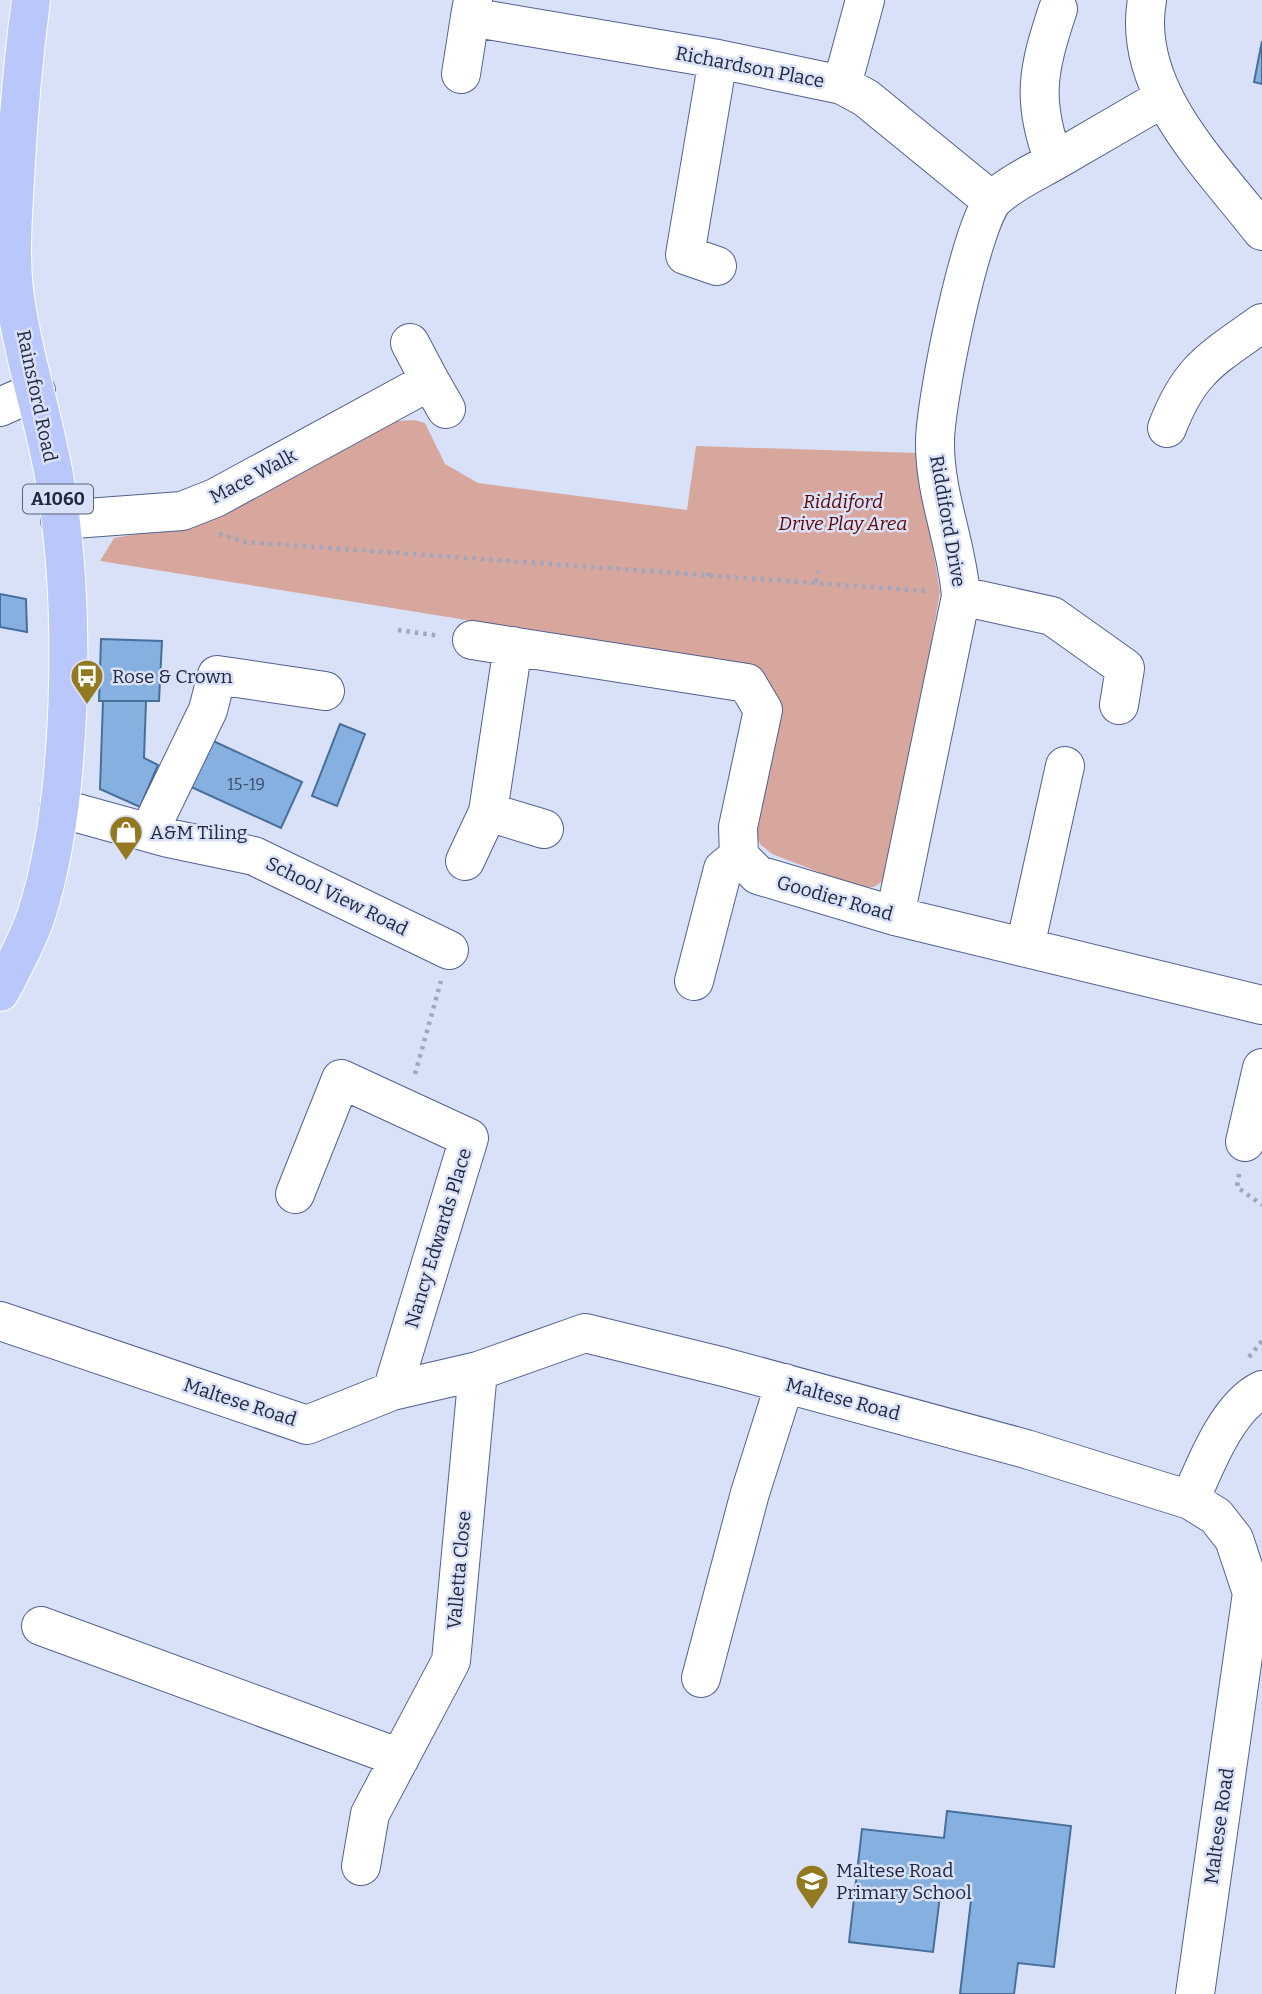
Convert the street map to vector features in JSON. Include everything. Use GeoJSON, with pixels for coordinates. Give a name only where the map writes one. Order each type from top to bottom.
{"type":"FeatureCollection","features":[{"type":"Feature","properties":{"kind":"main road","name":"Rainsford Road"},"geometry":{"type":"LineString","coordinates":[[0,992],[35,918],[48,870],[59,808],[67,633],[60,520],[36,391],[11,330],[14,289],[10,80],[31,0]]}},
{"type":"Feature","properties":{"kind":"street"},"geometry":{"type":"LineString","coordinates":[[842,85],[865,0]]}},
{"type":"Feature","properties":{"kind":"street"},"geometry":{"type":"LineString","coordinates":[[1147,0],[1148,54],[1163,97],[1178,122],[1262,231]]}},
{"type":"Feature","properties":{"kind":"street","name":"Richardson Place"},"geometry":{"type":"LineString","coordinates":[[461,74],[472,9],[842,85],[866,98],[992,201]]}},
{"type":"Feature","properties":{"kind":"street"},"geometry":{"type":"LineString","coordinates":[[1054,161],[1042,130],[1038,104],[1040,72],[1058,9]]}},
{"type":"Feature","properties":{"kind":"street"},"geometry":{"type":"LineString","coordinates":[[717,266],[685,255],[718,59]]}},
{"type":"Feature","properties":{"kind":"street","name":"Riddiford Drive"},"geometry":{"type":"LineString","coordinates":[[895,916],[961,596],[958,563],[937,475],[935,442],[956,313],[975,236],[992,201],[1016,181],[1163,97]]}},
{"type":"Feature","properties":{"kind":"street"},"geometry":{"type":"LineString","coordinates":[[1167,428],[1180,395],[1200,368],[1262,323]]}},
{"type":"Feature","properties":{"kind":"street","name":"Mace Walk"},"geometry":{"type":"LineString","coordinates":[[60,520],[182,511],[438,395],[410,343]]}},
{"type":"Feature","properties":{"kind":"street"},"geometry":{"type":"LineString","coordinates":[[0,407],[36,391]]}},
{"type":"Feature","properties":{"kind":"street"},"geometry":{"type":"LineString","coordinates":[[961,596],[1052,616],[1125,668],[1119,705]]}},
{"type":"Feature","properties":{"kind":"street"},"geometry":{"type":"LineString","coordinates":[[472,640],[747,683],[764,710],[738,827],[738,856],[723,869],[694,981]]}},
{"type":"Feature","properties":{"kind":"street"},"geometry":{"type":"LineString","coordinates":[[466,861],[488,812],[513,646]]}},
{"type":"Feature","properties":{"kind":"street"},"geometry":{"type":"LineString","coordinates":[[149,832],[208,710],[217,676],[325,691]]}},
{"type":"Feature","properties":{"kind":"street"},"geometry":{"type":"LineString","coordinates":[[1025,947],[1065,766]]}},
{"type":"Feature","properties":{"kind":"street","name":"School View Road"},"geometry":{"type":"LineString","coordinates":[[59,808],[254,856],[449,950]]}},
{"type":"Feature","properties":{"kind":"street"},"geometry":{"type":"LineString","coordinates":[[488,812],[544,829]]}},
{"type":"Feature","properties":{"kind":"street","name":"Goodier Road"},"geometry":{"type":"LineString","coordinates":[[738,856],[758,875],[895,916],[1262,1004]]}},
{"type":"Feature","properties":{"kind":"street"},"geometry":{"type":"LineString","coordinates":[[1245,1142],[1262,1068]]}},
{"type":"Feature","properties":{"kind":"street","name":"Nancy Edwards Place"},"geometry":{"type":"LineString","coordinates":[[295,1194],[341,1079],[469,1138],[392,1391]]}},
{"type":"Feature","properties":{"kind":"street","name":"Maltese Road"},"geometry":{"type":"LineString","coordinates":[[0,1321],[307,1424],[392,1391],[478,1371],[585,1333],[785,1383],[1026,1449],[1190,1500],[1216,1516],[1234,1539],[1252,1593],[1195,1994]]}},
{"type":"Feature","properties":{"kind":"street","name":"Valletta Close"},"geometry":{"type":"LineString","coordinates":[[361,1866],[370,1814],[451,1661],[478,1371]]}},
{"type":"Feature","properties":{"kind":"street"},"geometry":{"type":"LineString","coordinates":[[701,1678],[750,1493],[785,1383]]}},
{"type":"Feature","properties":{"kind":"street"},"geometry":{"type":"LineString","coordinates":[[1190,1500],[1213,1449],[1248,1397],[1262,1390]]}},
{"type":"Feature","properties":{"kind":"street"},"geometry":{"type":"LineString","coordinates":[[41,1626],[400,1758]]}},
{"type":"Feature","properties":{"kind":"path"},"geometry":{"type":"LineString","coordinates":[[206,530],[246,542],[816,582],[961,596]]}},
{"type":"Feature","properties":{"kind":"path"},"geometry":{"type":"LineString","coordinates":[[708,576],[709,567]]}},
{"type":"Feature","properties":{"kind":"path"},"geometry":{"type":"LineString","coordinates":[[816,582],[818,571]]}},
{"type":"Feature","properties":{"kind":"path"},"geometry":{"type":"LineString","coordinates":[[406,1107],[449,950]]}},
{"type":"Feature","properties":{"kind":"green space","name":"Riddiford Drive Play Area"},"geometry":{"type":"Polygon","coordinates":[[[415,420],[425,423],[445,464],[478,483],[687,510],[696,446],[917,453],[940,592],[922,696],[883,881],[874,887],[860,888],[772,854],[761,845],[754,832],[752,672],[454,618],[100,561],[114,538],[196,524],[395,421],[415,420]]]}},
{"type":"Feature","properties":{"kind":"building"},"geometry":{"type":"Polygon","coordinates":[[[1262,41],[1262,84],[1254,82],[1262,41]]]}},
{"type":"Feature","properties":{"kind":"building"},"geometry":{"type":"Polygon","coordinates":[[[0,594],[26,599],[27,632],[0,627],[0,594]]]}},
{"type":"Feature","properties":{"kind":"building"},"geometry":{"type":"Polygon","coordinates":[[[101,639],[162,641],[159,701],[99,701],[101,639]]]}},
{"type":"Feature","properties":{"kind":"building"},"geometry":{"type":"Polygon","coordinates":[[[103,701],[146,701],[144,758],[158,765],[140,807],[100,789],[103,701]]]}},
{"type":"Feature","properties":{"kind":"building"},"geometry":{"type":"Polygon","coordinates":[[[340,724],[365,734],[337,806],[312,796],[340,724]]]}},
{"type":"Feature","properties":{"kind":"building"},"geometry":{"type":"Polygon","coordinates":[[[211,740],[302,782],[281,828],[189,786],[211,740]]]}},
{"type":"Feature","properties":{"kind":"building"},"geometry":{"type":"Polygon","coordinates":[[[947,1811],[1071,1826],[1054,1967],[1018,1963],[1014,1994],[960,1994],[971,1900],[940,1896],[933,1952],[849,1942],[862,1829],[944,1838],[947,1811]]]}},
{"type":"Feature","properties":{"kind":"place","name":"Rose & Crown"},"geometry":{"type":"Point","coordinates":[87,706]}},
{"type":"Feature","properties":{"kind":"place","name":"A&M Tiling"},"geometry":{"type":"Point","coordinates":[126,862]}},
{"type":"Feature","properties":{"kind":"place","name":"Maltese Road Primary School"},"geometry":{"type":"Point","coordinates":[812,1911]}}]}
